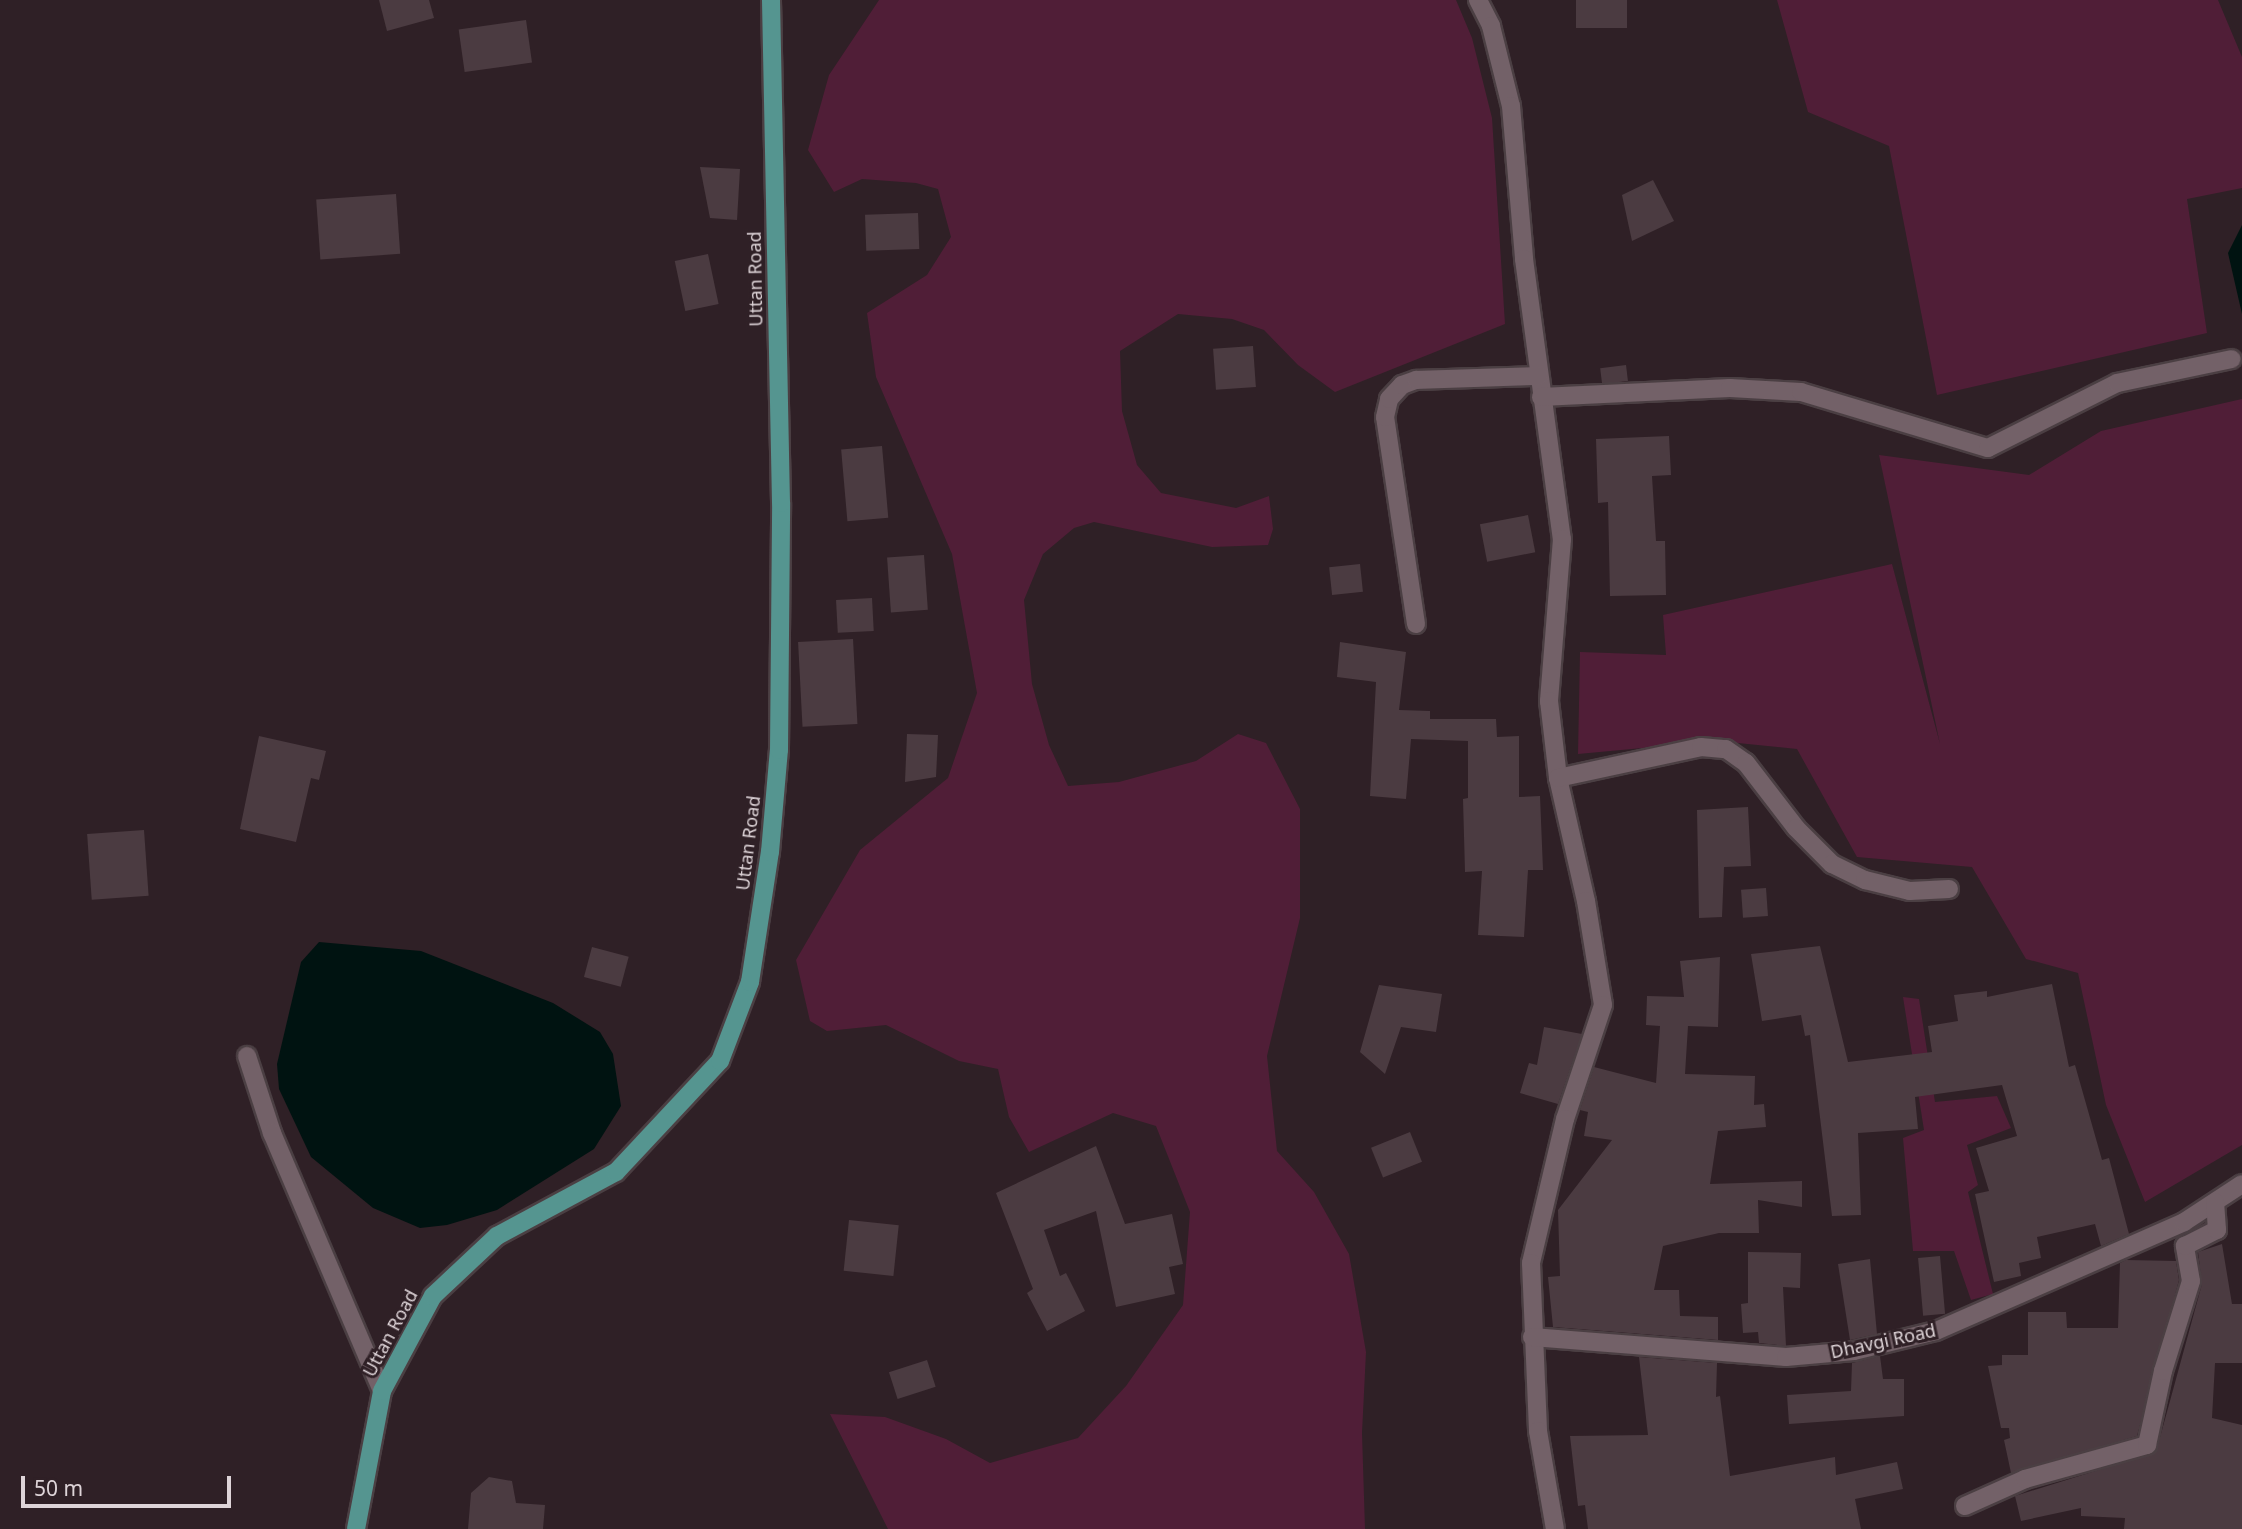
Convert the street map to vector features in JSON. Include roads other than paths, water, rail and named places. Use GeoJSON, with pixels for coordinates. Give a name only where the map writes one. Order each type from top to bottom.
{"type":"FeatureCollection","features":[{"type":"Feature","properties":{"kind":"main road","name":"Uttan Road"},"geometry":{"type":"LineString","coordinates":[[356,1529],[382,1391],[433,1296],[497,1236],[616,1172],[720,1061],[750,982],[770,852],[779,750],[781,503],[771,0]]}},
{"type":"Feature","properties":{"kind":"street"},"geometry":{"type":"LineString","coordinates":[[1478,0],[1492,26],[1511,106],[1541,397],[1562,540],[1549,701],[1558,778],[1586,901],[1603,1005],[1565,1119],[1531,1264],[1538,1431],[1555,1529]]}},
{"type":"Feature","properties":{"kind":"street"},"geometry":{"type":"LineString","coordinates":[[1541,397],[1730,388],[1801,392],[1988,449],[2117,383],[2232,359]]}},
{"type":"Feature","properties":{"kind":"street"},"geometry":{"type":"LineString","coordinates":[[1416,624],[1385,417],[1389,399],[1402,385],[1416,380],[1539,376]]}},
{"type":"Feature","properties":{"kind":"street"},"geometry":{"type":"LineString","coordinates":[[1558,778],[1701,747],[1726,749],[1746,763],[1796,828],[1832,864],[1865,880],[1910,891],[1949,889]]}},
{"type":"Feature","properties":{"kind":"street"},"geometry":{"type":"LineString","coordinates":[[247,1056],[282,1158],[382,1391]]}},
{"type":"Feature","properties":{"kind":"street","name":"Dhavgi Road"},"geometry":{"type":"LineString","coordinates":[[1532,1337],[1786,1357],[1854,1351],[1936,1331],[2184,1222],[2242,1184]]}},
{"type":"Feature","properties":{"kind":"street"},"geometry":{"type":"LineString","coordinates":[[1965,1506],[2025,1479],[2147,1445],[2163,1371],[2190,1281],[2185,1246],[2217,1230],[2215,1202]]}}]}
